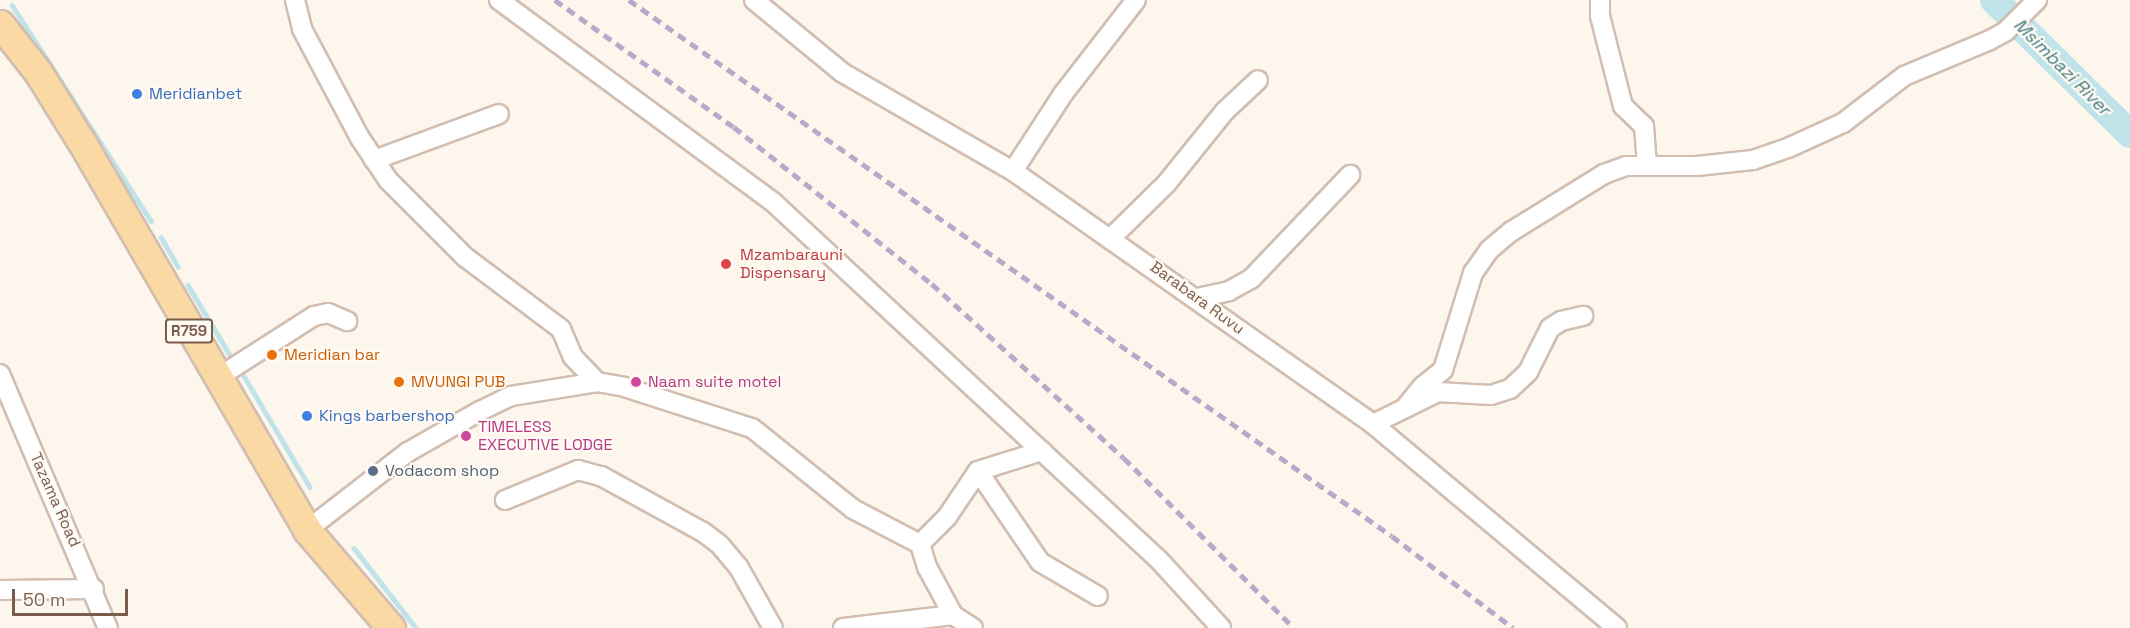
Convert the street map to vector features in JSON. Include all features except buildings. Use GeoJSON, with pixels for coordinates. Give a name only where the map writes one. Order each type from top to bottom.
{"type":"FeatureCollection","features":[{"type":"Feature","properties":{"kind":"main road","name":"R759"},"geometry":{"type":"LineString","coordinates":[[0,24],[38,72],[81,141],[307,530],[391,628]]}},
{"type":"Feature","properties":{"kind":"street"},"geometry":{"type":"LineString","coordinates":[[295,0],[302,29],[374,160],[388,180],[465,256],[561,329],[573,357],[597,382]]}},
{"type":"Feature","properties":{"kind":"street"},"geometry":{"type":"LineString","coordinates":[[499,0],[774,203],[1159,560],[1221,628]]}},
{"type":"Feature","properties":{"kind":"street","name":"Barabara Ruvu"},"geometry":{"type":"LineString","coordinates":[[754,0],[843,73],[1013,171],[1112,237],[1373,424],[1617,628]]}},
{"type":"Feature","properties":{"kind":"street"},"geometry":{"type":"LineString","coordinates":[[1013,171],[1063,94],[1136,0]]}},
{"type":"Feature","properties":{"kind":"street"},"geometry":{"type":"LineString","coordinates":[[1600,0],[1602,26],[1623,106],[1644,126],[1647,166]]}},
{"type":"Feature","properties":{"kind":"street"},"geometry":{"type":"LineString","coordinates":[[1405,408],[1423,386],[1443,370],[1473,273],[1490,250],[1512,231],[1604,174],[1626,166],[1697,166],[1753,160],[1790,147],[1843,123],[1904,76],[2006,31],[2037,0]]}},
{"type":"Feature","properties":{"kind":"street"},"geometry":{"type":"LineString","coordinates":[[1112,237],[1166,184],[1225,111],[1258,80]]}},
{"type":"Feature","properties":{"kind":"street"},"geometry":{"type":"LineString","coordinates":[[374,160],[499,114]]}},
{"type":"Feature","properties":{"kind":"street"},"geometry":{"type":"LineString","coordinates":[[1197,298],[1229,291],[1251,279],[1350,175]]}},
{"type":"Feature","properties":{"kind":"street"},"geometry":{"type":"LineString","coordinates":[[217,378],[314,316],[328,313],[347,321]]}},
{"type":"Feature","properties":{"kind":"street"},"geometry":{"type":"LineString","coordinates":[[1373,424],[1438,392],[1491,395],[1510,389],[1528,372],[1550,328],[1561,321],[1583,316]]}},
{"type":"Feature","properties":{"kind":"street","name":"Tazama Road"},"geometry":{"type":"LineString","coordinates":[[0,374],[94,589],[108,628]]}},
{"type":"Feature","properties":{"kind":"street"},"geometry":{"type":"LineString","coordinates":[[307,530],[408,452],[480,411],[511,396],[597,382],[624,387],[752,428],[853,508],[920,544],[927,567],[954,615],[973,628]]}},
{"type":"Feature","properties":{"kind":"street"},"geometry":{"type":"LineString","coordinates":[[920,544],[947,517],[978,471],[1042,452]]}},
{"type":"Feature","properties":{"kind":"street"},"geometry":{"type":"LineString","coordinates":[[505,500],[578,470],[601,476],[703,532],[720,545],[739,568],[773,628]]}},
{"type":"Feature","properties":{"kind":"street"},"geometry":{"type":"LineString","coordinates":[[978,471],[1041,562],[1098,596]]}},
{"type":"Feature","properties":{"kind":"street"},"geometry":{"type":"LineString","coordinates":[[0,590],[94,589]]}},
{"type":"Feature","properties":{"kind":"street"},"geometry":{"type":"LineString","coordinates":[[843,628],[954,615]]}},
{"type":"Feature","properties":{"kind":"waterway","name":"Msimbazi River"},"geometry":{"type":"LineString","coordinates":[[1994,0],[2130,134]]}},
{"type":"Feature","properties":{"kind":"waterway"},"geometry":{"type":"LineString","coordinates":[[12,5],[151,221]]}},
{"type":"Feature","properties":{"kind":"waterway"},"geometry":{"type":"LineString","coordinates":[[161,237],[178,267]]}},
{"type":"Feature","properties":{"kind":"waterway"},"geometry":{"type":"LineString","coordinates":[[188,285],[230,355]]}},
{"type":"Feature","properties":{"kind":"waterway"},"geometry":{"type":"LineString","coordinates":[[244,376],[310,487]]}},
{"type":"Feature","properties":{"kind":"waterway"},"geometry":{"type":"LineString","coordinates":[[354,548],[416,628]]}},
{"type":"Feature","properties":{"kind":"railway"},"geometry":{"type":"LineString","coordinates":[[555,0],[734,127],[932,284],[1124,458],[1294,628]]}},
{"type":"Feature","properties":{"kind":"railway"},"geometry":{"type":"LineString","coordinates":[[629,0],[1392,536],[1513,628]]}},
{"type":"Feature","properties":{"kind":"place","name":"Meridianbet"},"geometry":{"type":"Point","coordinates":[137,94]}},
{"type":"Feature","properties":{"kind":"place","name":"Mzambarauni Dispensary"},"geometry":{"type":"Point","coordinates":[726,264]}},
{"type":"Feature","properties":{"kind":"place","name":"Meridian bar"},"geometry":{"type":"Point","coordinates":[272,355]}},
{"type":"Feature","properties":{"kind":"place","name":"MVUNGI PUB"},"geometry":{"type":"Point","coordinates":[399,382]}},
{"type":"Feature","properties":{"kind":"place","name":"Naam suite motel"},"geometry":{"type":"Point","coordinates":[636,382]}},
{"type":"Feature","properties":{"kind":"place","name":"Kings barbershop"},"geometry":{"type":"Point","coordinates":[307,416]}},
{"type":"Feature","properties":{"kind":"place","name":"TIMELESS EXECUTIVE LODGE"},"geometry":{"type":"Point","coordinates":[466,436]}},
{"type":"Feature","properties":{"kind":"place","name":"Vodacom shop"},"geometry":{"type":"Point","coordinates":[373,471]}}]}
